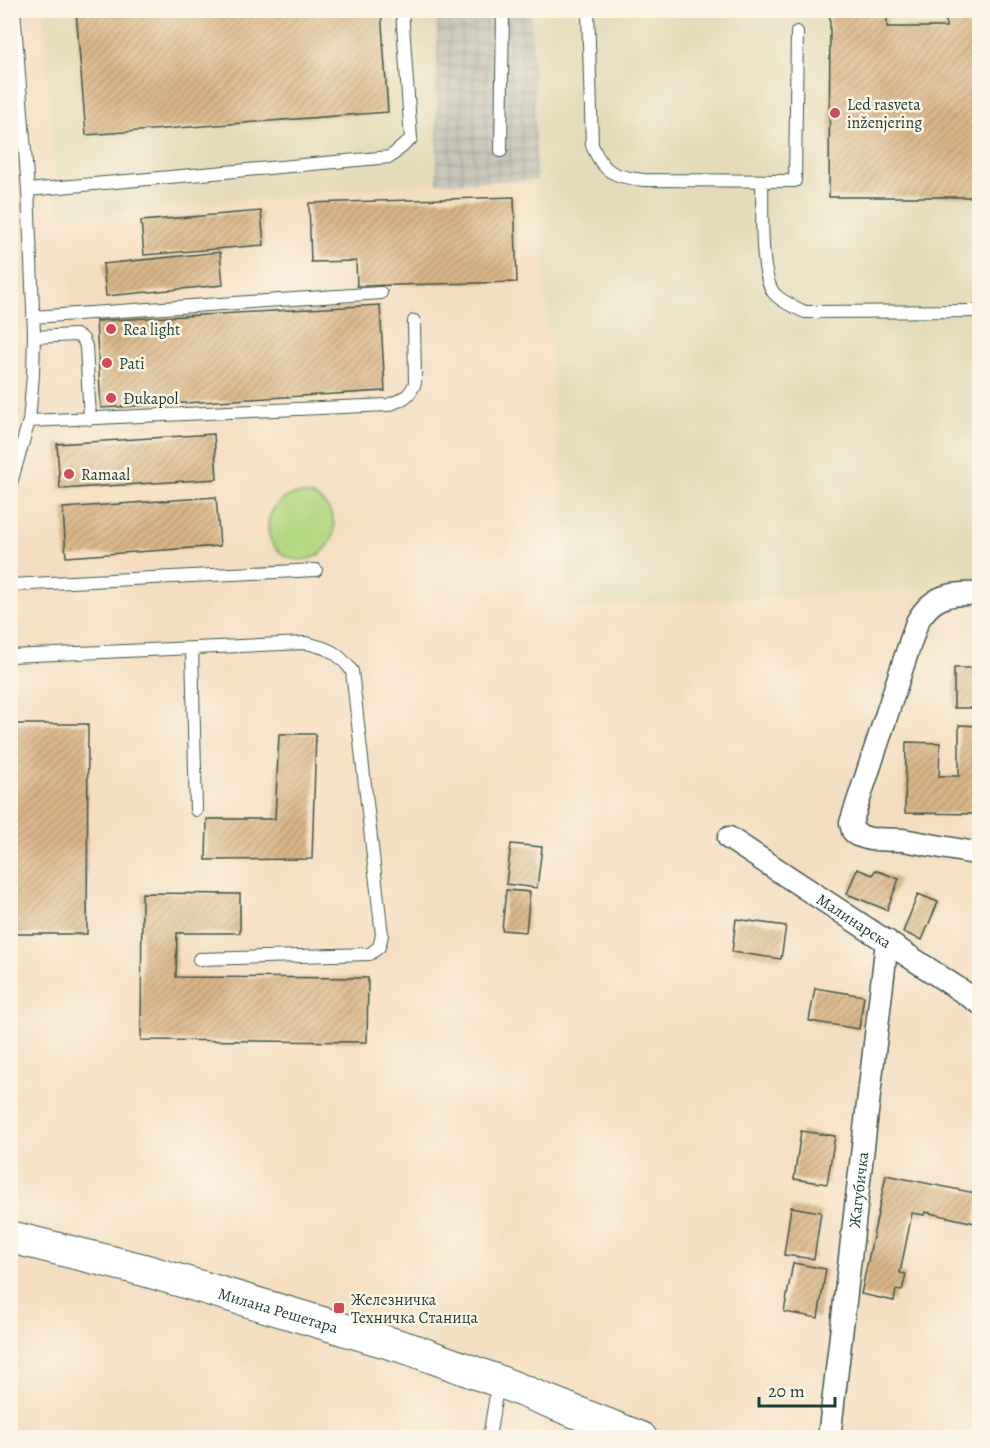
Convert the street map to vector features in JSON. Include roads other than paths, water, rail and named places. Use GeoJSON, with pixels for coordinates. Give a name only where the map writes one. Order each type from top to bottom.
{"type":"FeatureCollection","features":[{"type":"Feature","properties":{"kind":"street"},"geometry":{"type":"LineString","coordinates":[[980,594],[946,595],[934,601],[924,610],[917,622],[851,823],[857,835],[870,839],[903,840],[980,854]]}},
{"type":"Feature","properties":{"kind":"street","name":"Малинарска"},"geometry":{"type":"LineString","coordinates":[[729,838],[980,1003]]}},
{"type":"Feature","properties":{"kind":"street","name":"Жагубичка"},"geometry":{"type":"LineString","coordinates":[[829,1437],[887,941]]}},
{"type":"Feature","properties":{"kind":"street","name":"Милана Решетара"},"geometry":{"type":"LineString","coordinates":[[10,1237],[155,1273],[410,1349],[641,1437]]}},
{"type":"Feature","properties":{"kind":"lane"},"geometry":{"type":"LineString","coordinates":[[10,486],[29,421],[34,337],[28,190],[14,10]]}},
{"type":"Feature","properties":{"kind":"lane"},"geometry":{"type":"LineString","coordinates":[[28,190],[390,157],[411,139],[402,10]]}},
{"type":"Feature","properties":{"kind":"lane"},"geometry":{"type":"LineString","coordinates":[[501,151],[503,10]]}},
{"type":"Feature","properties":{"kind":"lane"},"geometry":{"type":"LineString","coordinates":[[588,10],[592,145],[598,160],[608,171],[623,178],[795,182],[797,32]]}},
{"type":"Feature","properties":{"kind":"lane"},"geometry":{"type":"LineString","coordinates":[[762,181],[765,273],[774,292],[788,303],[804,312],[980,311]]}},
{"type":"Feature","properties":{"kind":"lane"},"geometry":{"type":"LineString","coordinates":[[33,316],[381,293]]}},
{"type":"Feature","properties":{"kind":"lane"},"geometry":{"type":"LineString","coordinates":[[29,421],[388,405],[404,399],[412,391],[415,383],[414,321]]}},
{"type":"Feature","properties":{"kind":"lane"},"geometry":{"type":"LineString","coordinates":[[34,337],[76,335],[83,339],[86,346],[90,418]]}},
{"type":"Feature","properties":{"kind":"lane"},"geometry":{"type":"LineString","coordinates":[[10,585],[316,570]]}},
{"type":"Feature","properties":{"kind":"lane"},"geometry":{"type":"LineString","coordinates":[[10,656],[306,644],[326,648],[343,658],[352,670],[382,935],[379,947],[370,954],[199,958]]}},
{"type":"Feature","properties":{"kind":"lane"},"geometry":{"type":"LineString","coordinates":[[192,649],[196,810]]}},
{"type":"Feature","properties":{"kind":"lane"},"geometry":{"type":"LineString","coordinates":[[489,1437],[498,1381]]}},
{"type":"Feature","properties":{"kind":"place","name":"Led rasveta inženjering"},"geometry":{"type":"Point","coordinates":[835,113]}},
{"type":"Feature","properties":{"kind":"place","name":"Rea light"},"geometry":{"type":"Point","coordinates":[111,329]}},
{"type":"Feature","properties":{"kind":"place","name":"Pati"},"geometry":{"type":"Point","coordinates":[107,363]}},
{"type":"Feature","properties":{"kind":"place","name":"Đukapol"},"geometry":{"type":"Point","coordinates":[111,398]}},
{"type":"Feature","properties":{"kind":"place","name":"Ramaal"},"geometry":{"type":"Point","coordinates":[69,474]}},
{"type":"Feature","properties":{"kind":"place","name":"Железничка Техничка Станица"},"geometry":{"type":"Point","coordinates":[339,1308]}}]}
